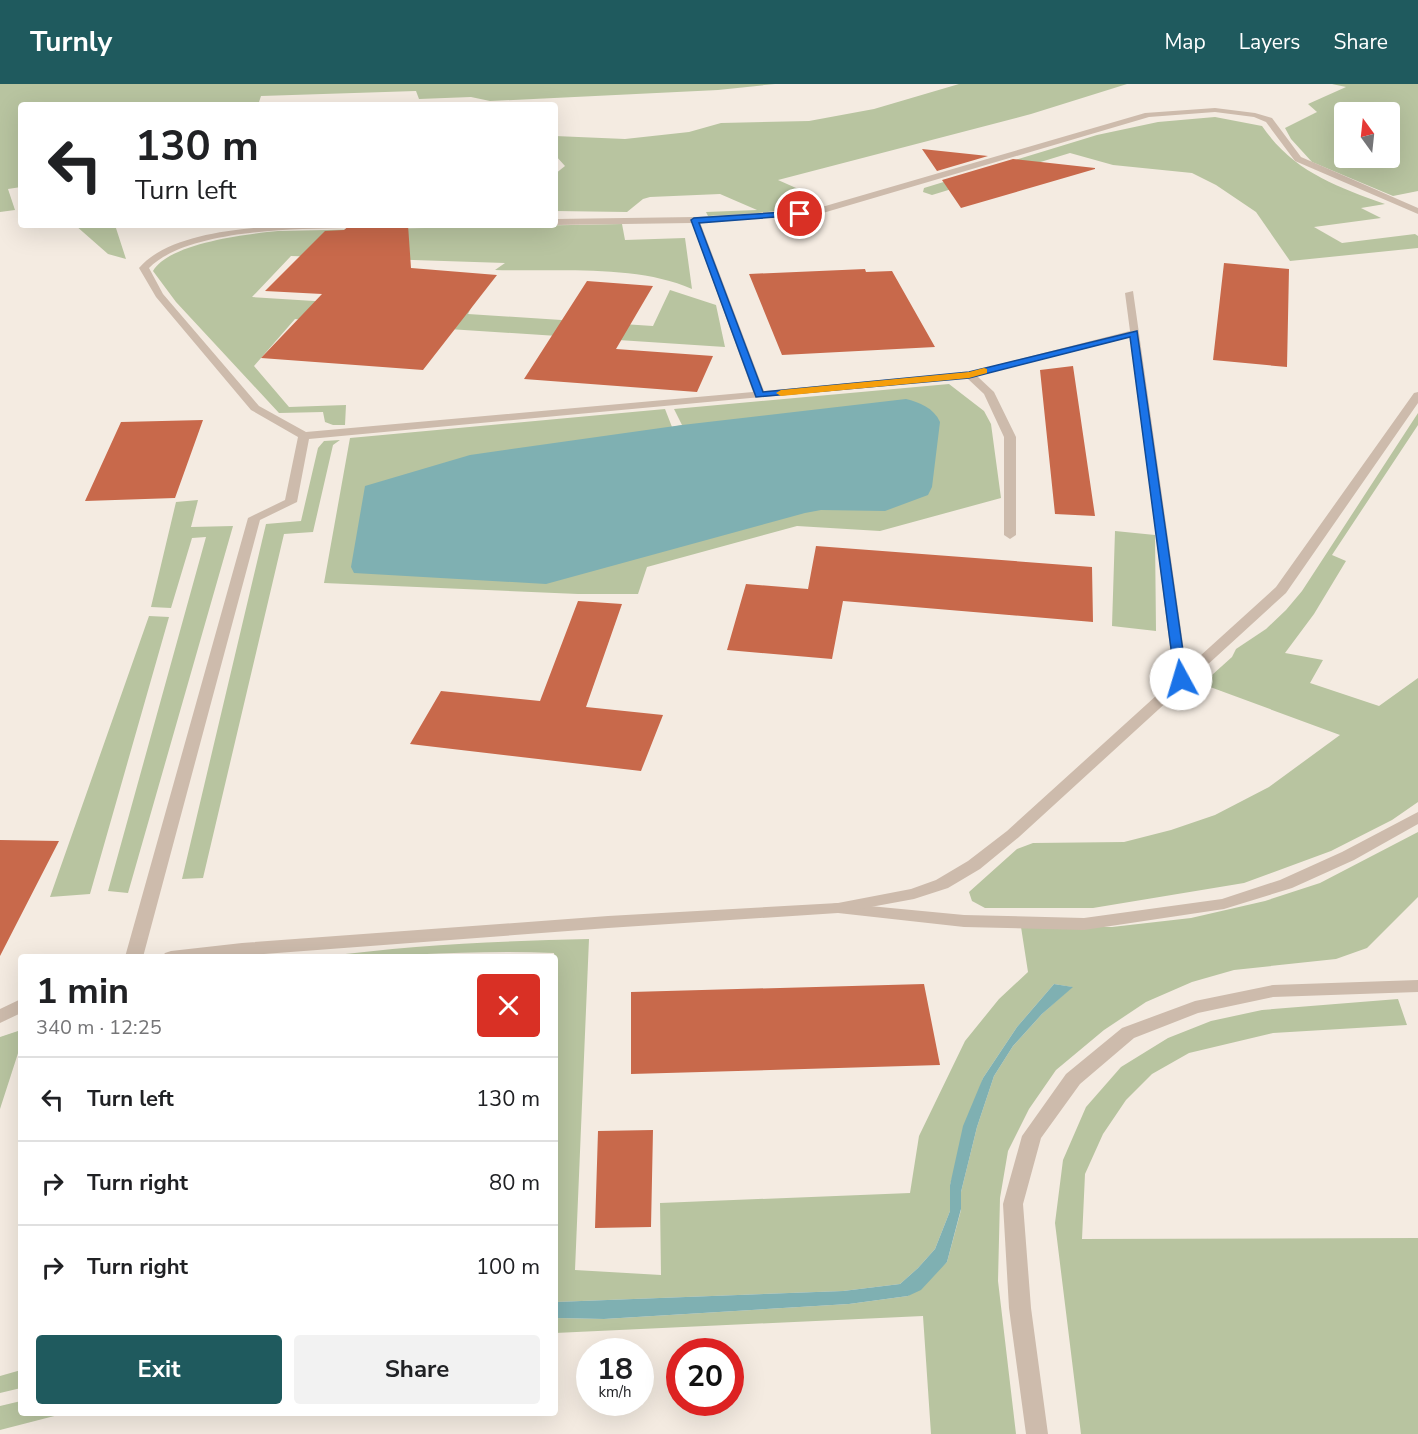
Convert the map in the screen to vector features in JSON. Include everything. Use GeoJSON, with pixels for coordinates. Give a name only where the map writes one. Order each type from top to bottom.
{"type":"FeatureCollection","features":[{"type":"Feature","properties":{"kind":"street"},"geometry":{"type":"LineString","coordinates":[[558,222],[694,220],[816,212],[1148,115],[1215,110],[1255,115],[1269,120],[1298,159],[1418,211]]}},
{"type":"Feature","properties":{"kind":"street"},"geometry":{"type":"LineString","coordinates":[[694,220],[760,395]]}},
{"type":"Feature","properties":{"kind":"street"},"geometry":{"type":"LineString","coordinates":[[283,228],[204,238],[162,251],[148,259],[144,268],[159,295],[255,408],[304,436],[969,375],[1134,333]]}},
{"type":"Feature","properties":{"kind":"street"},"geometry":{"type":"LineString","coordinates":[[1130,293],[1181,679]]}},
{"type":"Feature","properties":{"kind":"street"},"geometry":{"type":"LineString","coordinates":[[969,375],[989,392],[1010,437],[1010,535]]}},
{"type":"Feature","properties":{"kind":"street"},"geometry":{"type":"LineString","coordinates":[[198,954],[608,922],[838,908],[914,894],[942,884],[974,864],[1013,834],[1281,590],[1418,395]]}},
{"type":"Feature","properties":{"kind":"street"},"geometry":{"type":"LineString","coordinates":[[135,954],[254,518],[291,502],[304,436]]}},
{"type":"Feature","properties":{"kind":"street"},"geometry":{"type":"LineString","coordinates":[[838,908],[964,921],[1084,924],[1224,904],[1286,884],[1348,856],[1418,817]]}},
{"type":"Feature","properties":{"kind":"street"},"geometry":{"type":"LineString","coordinates":[[1037,1434],[1020,1308],[1013,1204],[1032,1136],[1073,1079],[1128,1033],[1195,1007],[1273,991],[1418,986]]}},
{"type":"Feature","properties":{"kind":"street"},"geometry":{"type":"LineString","coordinates":[[0,1017],[18,1007]]}},
{"type":"Feature","properties":{"kind":"green space"},"geometry":{"type":"Polygon","coordinates":[[[0,84],[775,84],[718,90],[490,101],[471,97],[419,99],[416,91],[261,96],[259,102],[18,102],[18,187],[8,189],[15,210],[0,212],[0,84]]]}},
{"type":"Feature","properties":{"kind":"green space"},"geometry":{"type":"Polygon","coordinates":[[[959,84],[1127,84],[1031,114],[778,180],[821,199],[793,208],[708,216],[706,212],[757,210],[720,194],[650,197],[643,199],[627,212],[558,211],[558,172],[565,166],[558,158],[558,136],[625,139],[689,132],[721,123],[809,121],[874,109],[959,84]]]}},
{"type":"Feature","properties":{"kind":"green space"},"geometry":{"type":"Polygon","coordinates":[[[1332,84],[1418,84],[1418,191],[1393,196],[1312,162],[1291,139],[1285,128],[1317,112],[1308,104],[1346,87],[1332,84]]]}},
{"type":"Feature","properties":{"kind":"green space"},"geometry":{"type":"Polygon","coordinates":[[[1215,117],[1262,126],[1274,142],[1301,166],[1349,191],[1385,204],[1361,208],[1381,218],[1314,227],[1342,243],[1415,234],[1418,236],[1418,248],[1290,261],[1256,212],[1216,185],[1192,173],[1113,165],[1070,153],[932,195],[923,192],[924,188],[1097,135],[1158,122],[1215,117]]]}},
{"type":"Feature","properties":{"kind":"green space"},"geometry":{"type":"Polygon","coordinates":[[[622,224],[625,240],[685,238],[692,289],[670,281],[621,273],[495,270],[505,263],[291,256],[252,297],[410,307],[472,306],[468,314],[653,326],[670,290],[716,305],[725,347],[295,319],[254,366],[289,407],[346,405],[345,425],[333,425],[325,422],[323,412],[279,413],[176,302],[153,271],[162,261],[191,247],[229,238],[278,231],[558,228],[558,225],[622,224]]]}},
{"type":"Feature","properties":{"kind":"green space"},"geometry":{"type":"Polygon","coordinates":[[[78,228],[116,228],[126,259],[108,254],[78,228]]]}},
{"type":"Feature","properties":{"kind":"green space"},"geometry":{"type":"Polygon","coordinates":[[[949,384],[984,411],[991,424],[1001,498],[880,531],[797,526],[647,567],[638,594],[578,594],[324,583],[350,438],[665,409],[672,427],[682,425],[674,409],[949,384]]]}},
{"type":"Feature","properties":{"kind":"green space"},"geometry":{"type":"Polygon","coordinates":[[[1418,413],[1418,425],[1332,555],[1346,561],[1314,614],[1285,653],[1323,660],[1310,683],[1379,706],[1418,678],[1418,802],[1392,820],[1331,851],[1244,883],[1093,908],[985,908],[972,901],[969,892],[1017,849],[1033,843],[1124,842],[1171,830],[1215,815],[1269,787],[1340,735],[1202,684],[1232,657],[1236,649],[1266,629],[1302,591],[1418,413]]]}},
{"type":"Feature","properties":{"kind":"green space"},"geometry":{"type":"Polygon","coordinates":[[[340,440],[333,445],[313,532],[284,534],[203,878],[182,879],[266,524],[301,521],[318,448],[324,441],[340,440]]]}},
{"type":"Feature","properties":{"kind":"green space"},"geometry":{"type":"Polygon","coordinates":[[[198,500],[191,527],[233,526],[128,893],[108,891],[206,537],[192,538],[171,608],[151,607],[176,502],[198,500]]]}},
{"type":"Feature","properties":{"kind":"green space"},"geometry":{"type":"Polygon","coordinates":[[[1115,531],[1155,535],[1156,631],[1112,626],[1115,531]]]}},
{"type":"Feature","properties":{"kind":"green space"},"geometry":{"type":"Polygon","coordinates":[[[149,616],[169,617],[90,894],[50,897],[149,616]]]}},
{"type":"Feature","properties":{"kind":"green space"},"geometry":{"type":"Polygon","coordinates":[[[1418,832],[1418,897],[1367,948],[1336,959],[1234,970],[1192,982],[1146,1002],[1104,1030],[1056,1070],[1029,1109],[1008,1151],[1000,1198],[998,1281],[1016,1434],[931,1434],[923,1316],[558,1333],[558,1318],[604,1319],[849,1304],[908,1296],[947,1262],[961,1210],[961,1192],[977,1127],[994,1076],[1013,1046],[1042,1014],[1072,987],[1054,984],[1017,1027],[983,1078],[950,1185],[950,1211],[935,1249],[900,1284],[843,1291],[558,1302],[558,954],[496,952],[347,954],[456,944],[589,939],[575,1270],[661,1275],[660,1203],[910,1193],[919,1136],[965,1041],[999,999],[1028,972],[1021,927],[1112,927],[1191,918],[1265,901],[1320,883],[1418,832]]]}},
{"type":"Feature","properties":{"kind":"green space"},"geometry":{"type":"Polygon","coordinates":[[[1398,999],[1407,1025],[1273,1033],[1189,1053],[1152,1074],[1126,1100],[1103,1134],[1085,1174],[1082,1239],[1418,1238],[1418,1434],[1081,1434],[1055,1223],[1063,1160],[1086,1107],[1121,1067],[1168,1038],[1211,1021],[1262,1010],[1398,999]]]}},
{"type":"Feature","properties":{"kind":"green space"},"geometry":{"type":"Polygon","coordinates":[[[18,1031],[18,1053],[0,1109],[0,1037],[18,1031]]]}},
{"type":"Feature","properties":{"kind":"green space"},"geometry":{"type":"Polygon","coordinates":[[[18,1371],[18,1389],[0,1393],[0,1376],[18,1371]]]}},
{"type":"Feature","properties":{"kind":"green space"},"geometry":{"type":"Polygon","coordinates":[[[18,1402],[18,1416],[54,1416],[0,1430],[0,1406],[18,1402]]]}},
{"type":"Feature","properties":{"kind":"water"},"geometry":{"type":"Polygon","coordinates":[[[906,399],[926,406],[940,422],[932,487],[928,495],[885,511],[821,510],[805,513],[546,584],[354,573],[351,567],[365,486],[470,455],[682,425],[906,399]]]}},
{"type":"Feature","properties":{"kind":"water"},"geometry":{"type":"Polygon","coordinates":[[[1054,984],[1073,987],[1042,1014],[1013,1046],[994,1076],[977,1127],[961,1192],[961,1209],[947,1262],[921,1290],[908,1296],[849,1304],[604,1319],[558,1318],[558,1302],[843,1291],[900,1284],[935,1249],[950,1211],[950,1185],[963,1126],[983,1078],[1017,1027],[1054,984]]]}},
{"type":"Feature","properties":{"kind":"building"},"geometry":{"type":"Polygon","coordinates":[[[922,149],[988,156],[937,171],[922,149]]]}},
{"type":"Feature","properties":{"kind":"building"},"geometry":{"type":"Polygon","coordinates":[[[1013,159],[1095,169],[961,208],[942,180],[1013,159]]]}},
{"type":"Feature","properties":{"kind":"building"},"geometry":{"type":"Polygon","coordinates":[[[346,228],[408,228],[411,268],[497,275],[423,370],[261,358],[322,294],[265,291],[325,231],[346,228]]]}},
{"type":"Feature","properties":{"kind":"building"},"geometry":{"type":"Polygon","coordinates":[[[1224,263],[1289,269],[1287,367],[1213,360],[1224,263]]]}},
{"type":"Feature","properties":{"kind":"building"},"geometry":{"type":"Polygon","coordinates":[[[865,269],[866,272],[892,271],[935,347],[782,355],[749,274],[865,269]]]}},
{"type":"Feature","properties":{"kind":"building"},"geometry":{"type":"Polygon","coordinates":[[[587,281],[653,286],[616,349],[713,356],[697,392],[524,379],[587,281]]]}},
{"type":"Feature","properties":{"kind":"building"},"geometry":{"type":"Polygon","coordinates":[[[1073,366],[1095,516],[1055,514],[1040,370],[1073,366]]]}},
{"type":"Feature","properties":{"kind":"building"},"geometry":{"type":"Polygon","coordinates":[[[203,420],[175,498],[85,501],[121,422],[203,420]]]}},
{"type":"Feature","properties":{"kind":"building"},"geometry":{"type":"Polygon","coordinates":[[[816,546],[1092,567],[1093,622],[843,601],[832,659],[727,650],[746,584],[808,589],[816,546]]]}},
{"type":"Feature","properties":{"kind":"building"},"geometry":{"type":"Polygon","coordinates":[[[578,601],[622,604],[586,707],[663,715],[641,771],[410,744],[441,691],[540,701],[578,601]]]}},
{"type":"Feature","properties":{"kind":"building"},"geometry":{"type":"Polygon","coordinates":[[[0,840],[59,841],[0,956],[0,840]]]}},
{"type":"Feature","properties":{"kind":"building"},"geometry":{"type":"Polygon","coordinates":[[[924,984],[940,1065],[631,1074],[631,992],[924,984]]]}},
{"type":"Feature","properties":{"kind":"building"},"geometry":{"type":"Polygon","coordinates":[[[653,1130],[651,1227],[595,1228],[598,1131],[653,1130]]]}},
{"type":"Feature","properties":{"kind":"slow traffic"},"geometry":{"type":"LineString","coordinates":[[781,393],[969,375],[984,371]]}},
{"type":"Feature","properties":{"kind":"route"},"geometry":{"type":"LineString","coordinates":[[800,214],[694,220],[760,395],[969,375],[1134,333],[1181,679]]}}]}
